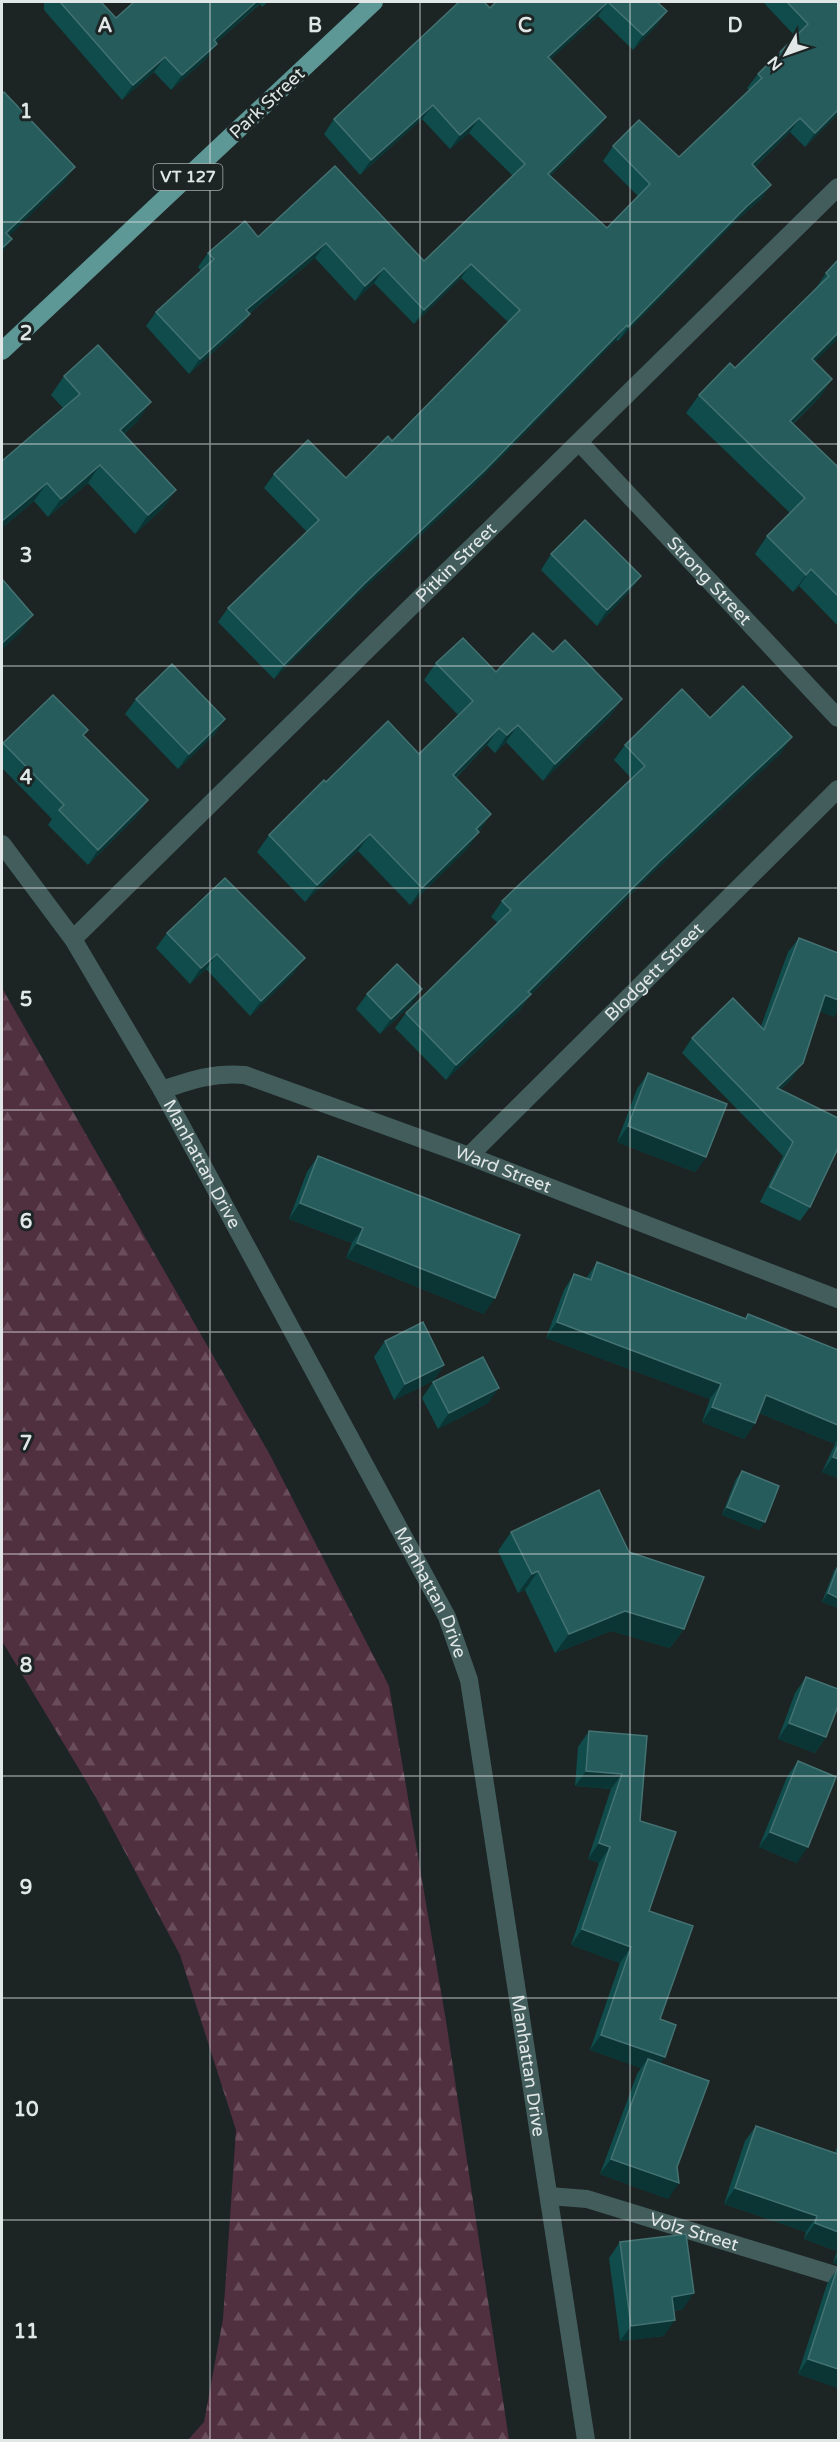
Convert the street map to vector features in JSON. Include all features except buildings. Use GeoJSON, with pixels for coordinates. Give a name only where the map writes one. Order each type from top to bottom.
{"type":"FeatureCollection","features":[{"type":"Feature","properties":{"kind":"main road","name":"Park Street"},"geometry":{"type":"LineString","coordinates":[[2,351],[364,5]]}},
{"type":"Feature","properties":{"kind":"street","name":"Pitkin Street"},"geometry":{"type":"LineString","coordinates":[[73,939],[838,187]]}},
{"type":"Feature","properties":{"kind":"street","name":"Strong Street"},"geometry":{"type":"LineString","coordinates":[[580,443],[838,718]]}},
{"type":"Feature","properties":{"kind":"street","name":"Blodgett Street"},"geometry":{"type":"LineString","coordinates":[[469,1156],[838,789]]}},
{"type":"Feature","properties":{"kind":"street","name":"Manhattan Drive"},"geometry":{"type":"LineString","coordinates":[[2,844],[73,939],[162,1090],[447,1617],[469,1680],[586,2440]]}},
{"type":"Feature","properties":{"kind":"street","name":"Ward Street"},"geometry":{"type":"LineString","coordinates":[[162,1090],[208,1075],[223,1073],[245,1075],[469,1156],[838,1299]]}},
{"type":"Feature","properties":{"kind":"street","name":"Volz Street"},"geometry":{"type":"LineString","coordinates":[[549,2196],[587,2199],[838,2276]]}},
{"type":"Feature","properties":{"kind":"green space"},"geometry":{"type":"Polygon","coordinates":[[[2,988],[270,1455],[389,1686],[446,2021],[509,2440],[188,2440],[204,2422],[223,2319],[236,2130],[180,1955],[94,1794],[2,1641],[2,988]]]}}]}
